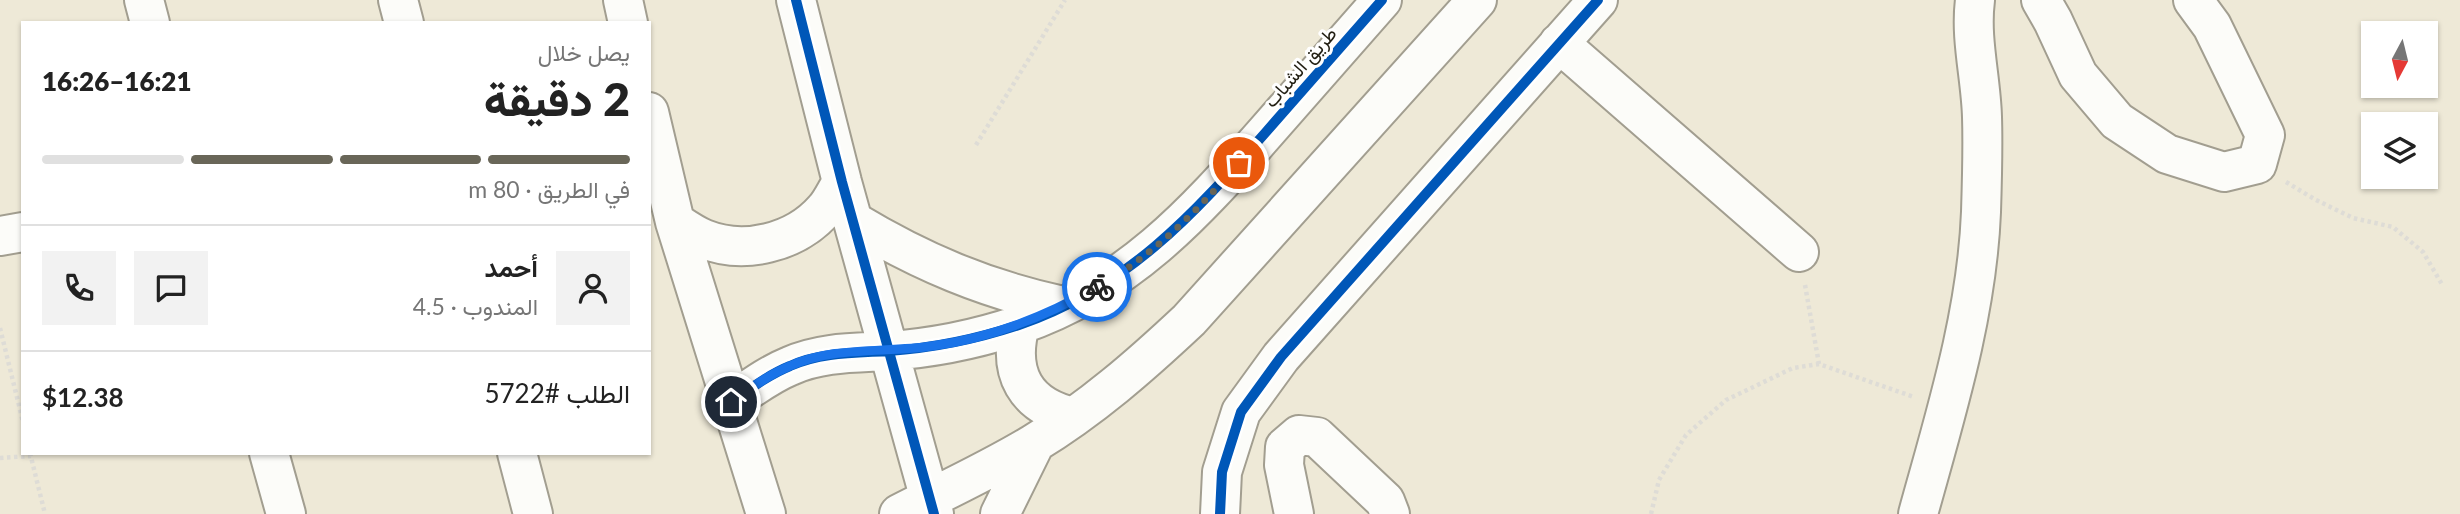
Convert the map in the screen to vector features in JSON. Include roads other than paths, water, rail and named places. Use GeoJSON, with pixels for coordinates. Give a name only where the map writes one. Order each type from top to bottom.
{"type":"FeatureCollection","features":[{"type":"Feature","properties":{"kind":"street"},"geometry":{"type":"LineString","coordinates":[[144,0],[149,21]]}},
{"type":"Feature","properties":{"kind":"street"},"geometry":{"type":"LineString","coordinates":[[398,0],[403,21]]}},
{"type":"Feature","properties":{"kind":"street"},"geometry":{"type":"LineString","coordinates":[[623,0],[628,21]]}},
{"type":"Feature","properties":{"kind":"street"},"geometry":{"type":"LineString","coordinates":[[796,0],[842,183],[889,351],[921,509],[1035,443],[1074,417],[1138,367],[1189,320],[1477,0]]}},
{"type":"Feature","properties":{"kind":"street","name":"طريق الشباب"},"geometry":{"type":"LineString","coordinates":[[731,402],[761,380],[791,365],[823,355],[889,351],[967,340],[1020,325],[1063,306],[1114,278],[1161,243],[1203,203],[1382,0]]}},
{"type":"Feature","properties":{"kind":"street"},"geometry":{"type":"LineString","coordinates":[[1220,514],[1222,472],[1241,412],[1281,357],[1598,0]]}},
{"type":"Feature","properties":{"kind":"street"},"geometry":{"type":"LineString","coordinates":[[2041,0],[2078,75],[2118,121],[2167,154],[2224,172],[2257,164],[2265,135],[2212,26],[2193,0]]}},
{"type":"Feature","properties":{"kind":"street"},"geometry":{"type":"LineString","coordinates":[[1918,514],[1947,409],[1969,313],[1981,215],[1982,116],[1966,6]]}},
{"type":"Feature","properties":{"kind":"street"},"geometry":{"type":"LineString","coordinates":[[1559,43],[1799,252]]}},
{"type":"Feature","properties":{"kind":"street"},"geometry":{"type":"LineString","coordinates":[[651,120],[675,222],[766,514]]}},
{"type":"Feature","properties":{"kind":"street"},"geometry":{"type":"LineString","coordinates":[[675,222],[704,239],[736,247],[769,244],[799,232],[825,210],[842,183]]}},
{"type":"Feature","properties":{"kind":"street"},"geometry":{"type":"LineString","coordinates":[[853,221],[892,245],[965,278],[1019,296],[1063,306]]}},
{"type":"Feature","properties":{"kind":"street"},"geometry":{"type":"LineString","coordinates":[[0,236],[21,232]]}},
{"type":"Feature","properties":{"kind":"street"},"geometry":{"type":"LineString","coordinates":[[1020,325],[1015,345],[1016,366],[1023,385],[1036,401],[1054,412],[1074,417]]}},
{"type":"Feature","properties":{"kind":"street"},"geometry":{"type":"LineString","coordinates":[[1294,514],[1284,465],[1285,447],[1299,435],[1317,437],[1385,501],[1390,514]]}},
{"type":"Feature","properties":{"kind":"street"},"geometry":{"type":"LineString","coordinates":[[1000,514],[1035,443]]}},
{"type":"Feature","properties":{"kind":"street"},"geometry":{"type":"LineString","coordinates":[[270,455],[286,514]]}},
{"type":"Feature","properties":{"kind":"street"},"geometry":{"type":"LineString","coordinates":[[518,455],[533,514]]}}]}
